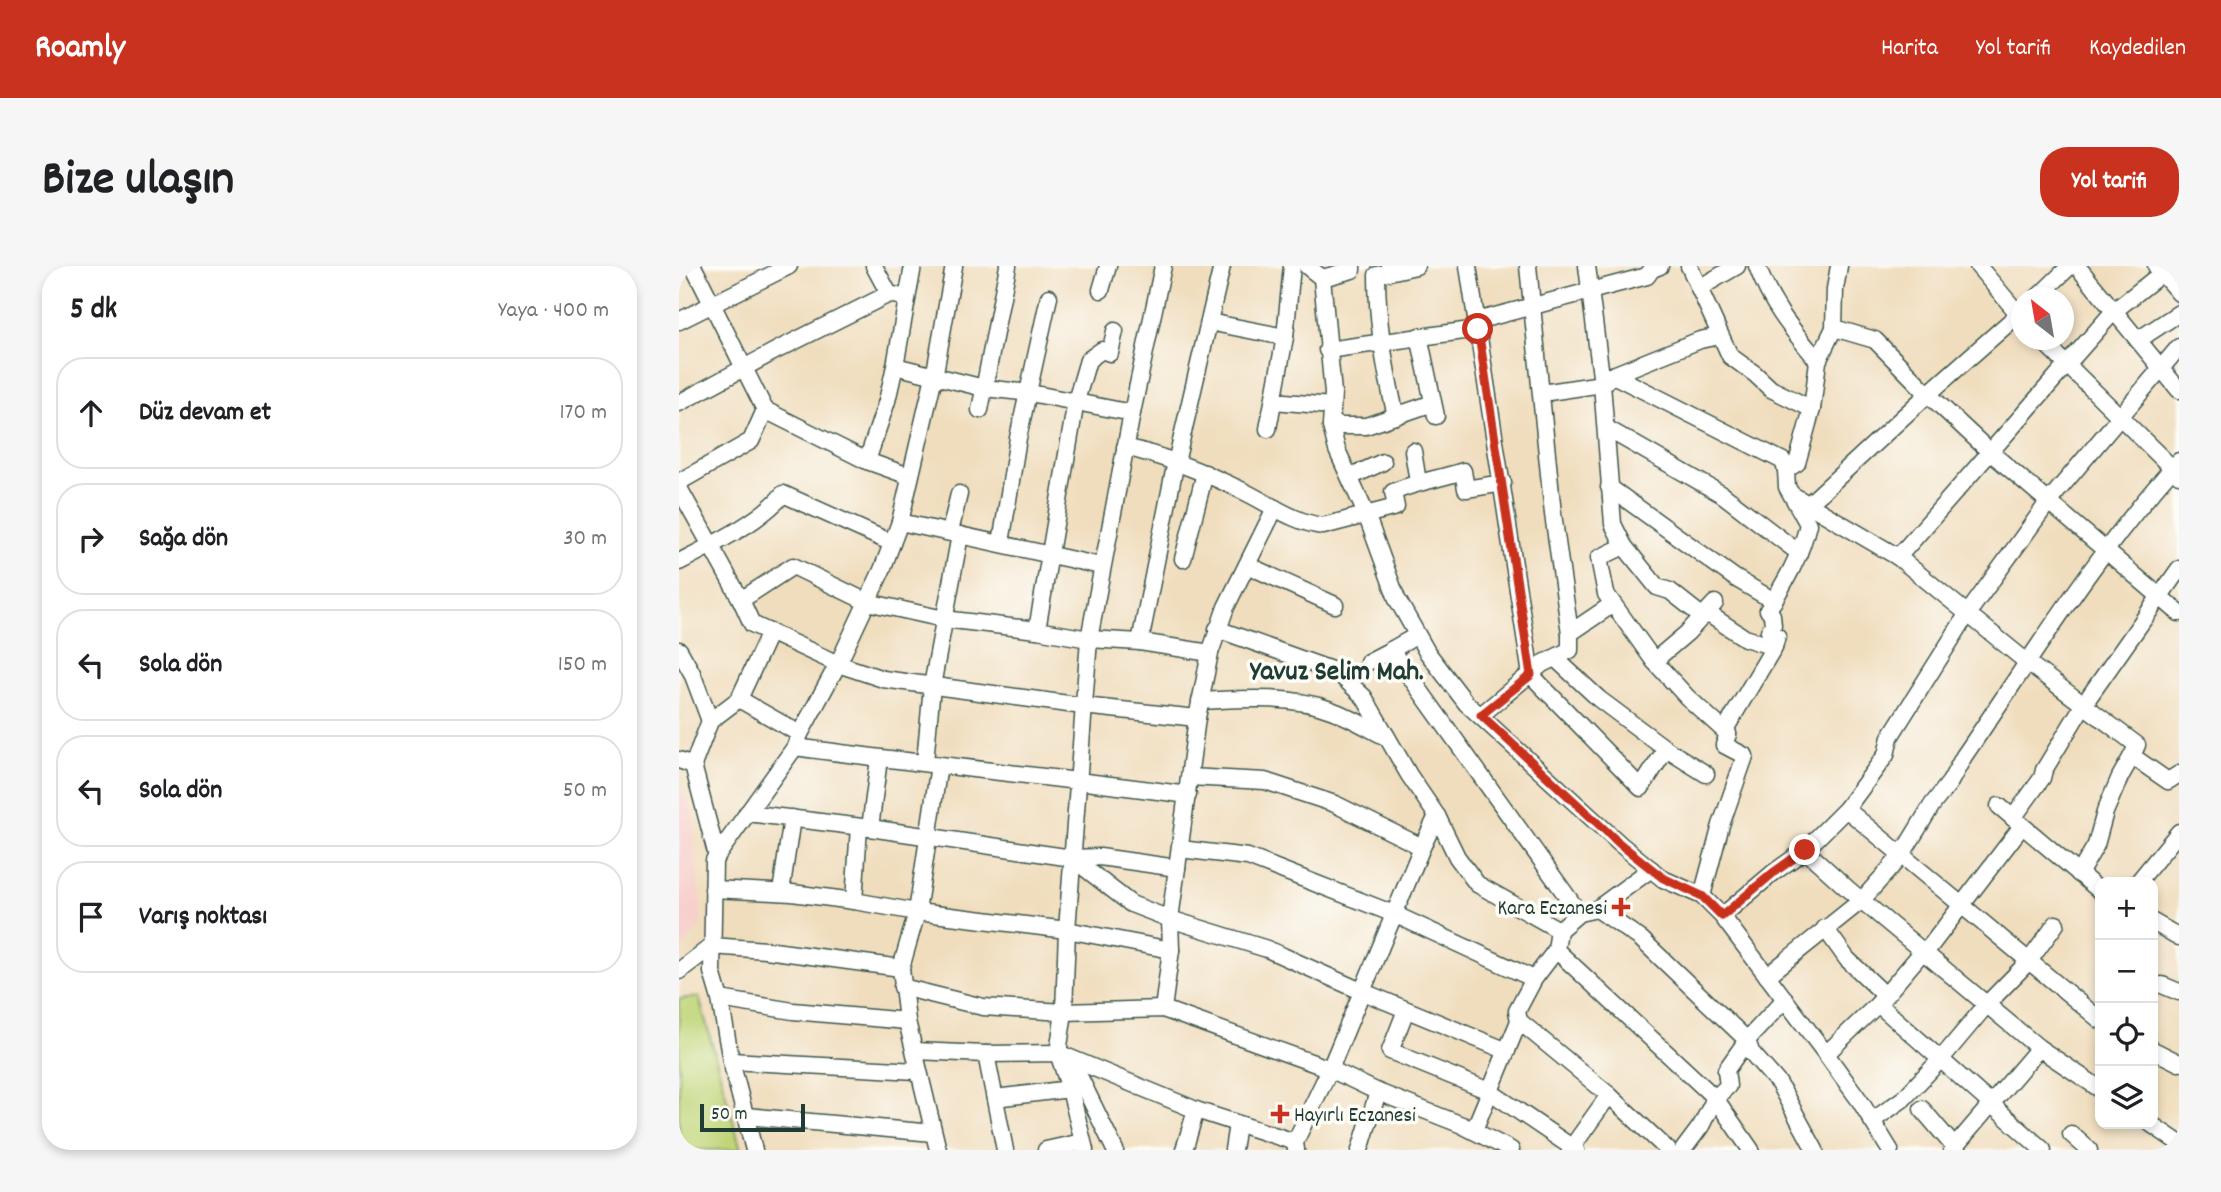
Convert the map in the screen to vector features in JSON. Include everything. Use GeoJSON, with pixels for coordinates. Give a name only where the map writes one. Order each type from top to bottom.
{"type":"FeatureCollection","features":[{"type":"Feature","properties":{"kind":"street"},"geometry":{"type":"LineString","coordinates":[[693,266],[765,410],[867,461],[909,476]]}},
{"type":"Feature","properties":{"kind":"street"},"geometry":{"type":"LineString","coordinates":[[679,321],[789,266]]}},
{"type":"Feature","properties":{"kind":"street"},"geometry":{"type":"LineString","coordinates":[[874,266],[889,293]]}},
{"type":"Feature","properties":{"kind":"street"},"geometry":{"type":"LineString","coordinates":[[867,461],[895,366],[913,266]]}},
{"type":"Feature","properties":{"kind":"street"},"geometry":{"type":"LineString","coordinates":[[754,1150],[712,972],[714,860],[798,741],[838,664],[892,543],[900,522],[934,376],[954,266]]}},
{"type":"Feature","properties":{"kind":"street"},"geometry":{"type":"LineString","coordinates":[[980,410],[1008,266]]}},
{"type":"Feature","properties":{"kind":"street"},"geometry":{"type":"LineString","coordinates":[[1101,290],[1108,266]]}},
{"type":"Feature","properties":{"kind":"street"},"geometry":{"type":"LineString","coordinates":[[1046,1150],[1084,1146],[1058,1053],[1064,1012],[1067,930],[1089,639],[1101,566],[1163,266]]}},
{"type":"Feature","properties":{"kind":"street"},"geometry":{"type":"LineString","coordinates":[[1140,642],[1177,461],[1222,266]]}},
{"type":"Feature","properties":{"kind":"street"},"geometry":{"type":"LineString","coordinates":[[1268,429],[1285,337],[1302,266],[1322,278],[1352,270],[1352,266]]}},
{"type":"Feature","properties":{"kind":"street"},"geometry":{"type":"LineString","coordinates":[[1396,416],[1382,344],[1377,275],[1389,269],[1416,266]]}},
{"type":"Feature","properties":{"kind":"street"},"geometry":{"type":"LineString","coordinates":[[1468,266],[1531,675],[1641,788],[1666,749]]}},
{"type":"Feature","properties":{"kind":"street"},"geometry":{"type":"LineString","coordinates":[[1481,715],[1542,664],[1570,650],[1570,633],[1553,514],[1528,266]]}},
{"type":"Feature","properties":{"kind":"street"},"geometry":{"type":"LineString","coordinates":[[1587,266],[1607,380],[1606,428],[1613,524],[1624,547],[1657,587],[1670,590],[1709,611],[1745,638],[1774,647]]}},
{"type":"Feature","properties":{"kind":"street"},"geometry":{"type":"LineString","coordinates":[[1327,350],[1382,344],[1477,325],[1532,305],[1647,276],[1652,269],[1660,266]]}},
{"type":"Feature","properties":{"kind":"street"},"geometry":{"type":"LineString","coordinates":[[1689,266],[1730,356],[1771,389],[1812,409]]}},
{"type":"Feature","properties":{"kind":"street"},"geometry":{"type":"LineString","coordinates":[[1699,288],[1737,266]]}},
{"type":"Feature","properties":{"kind":"street"},"geometry":{"type":"LineString","coordinates":[[1757,266],[1781,318],[1818,361]]}},
{"type":"Feature","properties":{"kind":"street"},"geometry":{"type":"LineString","coordinates":[[1786,470],[1797,463],[1812,409],[1818,361],[1834,327],[1835,289],[1839,266]]}},
{"type":"Feature","properties":{"kind":"street"},"geometry":{"type":"LineString","coordinates":[[1979,266],[2011,303]]}},
{"type":"Feature","properties":{"kind":"street"},"geometry":{"type":"LineString","coordinates":[[2048,287],[2070,266]]}},
{"type":"Feature","properties":{"kind":"street"},"geometry":{"type":"LineString","coordinates":[[2077,266],[2179,390]]}},
{"type":"Feature","properties":{"kind":"street"},"geometry":{"type":"LineString","coordinates":[[1898,557],[2114,311],[2159,269],[2179,293]]}},
{"type":"Feature","properties":{"kind":"street"},"geometry":{"type":"LineString","coordinates":[[1322,278],[1333,393],[1331,426],[1337,450],[1366,514],[1397,599],[1416,636],[1466,702],[1556,786],[1651,869],[1663,878],[1702,896],[1722,916],[1826,1054],[1890,1150]]}},
{"type":"Feature","properties":{"kind":"street"},"geometry":{"type":"LineString","coordinates":[[679,403],[889,293],[907,298]]}},
{"type":"Feature","properties":{"kind":"street"},"geometry":{"type":"LineString","coordinates":[[1001,543],[1019,438],[1049,297]]}},
{"type":"Feature","properties":{"kind":"street"},"geometry":{"type":"LineString","coordinates":[[2138,340],[2179,313]]}},
{"type":"Feature","properties":{"kind":"street"},"geometry":{"type":"LineString","coordinates":[[1209,322],[1285,337]]}},
{"type":"Feature","properties":{"kind":"street"},"geometry":{"type":"LineString","coordinates":[[1809,504],[1927,394],[2011,322]]}},
{"type":"Feature","properties":{"kind":"street"},"geometry":{"type":"LineString","coordinates":[[1834,327],[1875,340],[1927,394],[1989,451],[2179,613]]}},
{"type":"Feature","properties":{"kind":"street"},"geometry":{"type":"LineString","coordinates":[[1037,630],[1076,401],[1088,360],[1102,350],[1110,353],[1115,331]]}},
{"type":"Feature","properties":{"kind":"street"},"geometry":{"type":"LineString","coordinates":[[1331,426],[1366,426],[1396,416],[1435,410],[1419,336]]}},
{"type":"Feature","properties":{"kind":"street"},"geometry":{"type":"LineString","coordinates":[[1542,393],[1607,380],[1700,340],[1719,336]]}},
{"type":"Feature","properties":{"kind":"street"},"geometry":{"type":"LineString","coordinates":[[1722,916],[1805,850],[1846,809],[1886,755],[1890,737],[1968,614],[2049,501],[2179,347]]}},
{"type":"Feature","properties":{"kind":"street"},"geometry":{"type":"LineString","coordinates":[[1767,976],[1862,900],[1901,856],[1932,805],[1950,782],[1964,755],[2105,551],[2177,468],[2052,350]]}},
{"type":"Feature","properties":{"kind":"street"},"geometry":{"type":"LineString","coordinates":[[895,366],[984,388],[1030,393],[1132,413]]}},
{"type":"Feature","properties":{"kind":"street"},"geometry":{"type":"LineString","coordinates":[[1607,380],[1783,461],[1787,487],[1808,524],[1786,581],[1768,610],[1772,615],[1773,625],[1769,631],[1777,636],[1774,647],[1726,728],[1728,734],[1724,746],[1745,756],[1721,825],[1702,896]]}},
{"type":"Feature","properties":{"kind":"street"},"geometry":{"type":"LineString","coordinates":[[1274,401],[1331,406]]}},
{"type":"Feature","properties":{"kind":"street"},"geometry":{"type":"LineString","coordinates":[[679,482],[751,441],[765,410]]}},
{"type":"Feature","properties":{"kind":"street"},"geometry":{"type":"LineString","coordinates":[[1606,428],[1723,495],[1799,553]]}},
{"type":"Feature","properties":{"kind":"street"},"geometry":{"type":"LineString","coordinates":[[1125,447],[1177,461],[1275,508],[1314,525],[1323,526],[1396,507],[1393,492],[1418,482],[1463,471],[1466,489],[1503,483]]}},
{"type":"Feature","properties":{"kind":"street"},"geometry":{"type":"LineString","coordinates":[[1413,450],[1418,482]]}},
{"type":"Feature","properties":{"kind":"street"},"geometry":{"type":"LineString","coordinates":[[1350,477],[1383,462]]}},
{"type":"Feature","properties":{"kind":"street"},"geometry":{"type":"LineString","coordinates":[[1183,559],[1205,473]]}},
{"type":"Feature","properties":{"kind":"street"},"geometry":{"type":"LineString","coordinates":[[1609,487],[1735,578],[1774,601]]}},
{"type":"Feature","properties":{"kind":"street"},"geometry":{"type":"LineString","coordinates":[[679,488],[752,624],[838,664],[883,679],[1083,706],[1197,718]]}},
{"type":"Feature","properties":{"kind":"street"},"geometry":{"type":"LineString","coordinates":[[679,562],[710,546],[774,505],[783,494],[892,543]]}},
{"type":"Feature","properties":{"kind":"street"},"geometry":{"type":"LineString","coordinates":[[938,1150],[917,1071],[907,1021],[901,968],[917,912],[928,837],[932,686],[944,619],[958,494]]}},
{"type":"Feature","properties":{"kind":"street"},"geometry":{"type":"LineString","coordinates":[[1793,495],[1898,557],[2028,663],[2137,746],[2110,801],[2096,845],[2079,874]]}},
{"type":"Feature","properties":{"kind":"street"},"geometry":{"type":"LineString","coordinates":[[1163,1009],[1171,950],[1170,919],[1197,718],[1210,653],[1217,629],[1275,508]]}},
{"type":"Feature","properties":{"kind":"street"},"geometry":{"type":"LineString","coordinates":[[900,522],[1101,566]]}},
{"type":"Feature","properties":{"kind":"street"},"geometry":{"type":"LineString","coordinates":[[1624,547],[1599,558],[1606,594],[1654,661],[1728,734]]}},
{"type":"Feature","properties":{"kind":"street"},"geometry":{"type":"LineString","coordinates":[[1247,565],[1335,605]]}},
{"type":"Feature","properties":{"kind":"street"},"geometry":{"type":"LineString","coordinates":[[741,600],[793,566],[867,602],[944,619],[1210,653]]}},
{"type":"Feature","properties":{"kind":"street"},"geometry":{"type":"LineString","coordinates":[[1826,1054],[1882,1000],[1962,905],[2018,822],[2084,704],[2179,569]]}},
{"type":"Feature","properties":{"kind":"street"},"geometry":{"type":"LineString","coordinates":[[1570,633],[1613,604]]}},
{"type":"Feature","properties":{"kind":"street"},"geometry":{"type":"LineString","coordinates":[[1654,661],[1709,611]]}},
{"type":"Feature","properties":{"kind":"street"},"geometry":{"type":"LineString","coordinates":[[1217,629],[1337,672],[1364,697],[1386,737],[1437,816],[1457,858],[1477,884],[1559,930]]}},
{"type":"Feature","properties":{"kind":"street"},"geometry":{"type":"LineString","coordinates":[[717,856],[686,763],[710,721],[739,699],[770,632]]}},
{"type":"Feature","properties":{"kind":"street"},"geometry":{"type":"LineString","coordinates":[[1368,662],[1416,636]]}},
{"type":"Feature","properties":{"kind":"street"},"geometry":{"type":"LineString","coordinates":[[679,650],[692,673],[710,721]]}},
{"type":"Feature","properties":{"kind":"street"},"geometry":{"type":"LineString","coordinates":[[1391,650],[1579,914]]}},
{"type":"Feature","properties":{"kind":"street"},"geometry":{"type":"LineString","coordinates":[[1555,658],[1599,699],[1666,749],[1706,774]]}},
{"type":"Feature","properties":{"kind":"street"},"geometry":{"type":"LineString","coordinates":[[739,699],[798,741],[879,759],[1079,780],[1188,795]]}},
{"type":"Feature","properties":{"kind":"street"},"geometry":{"type":"LineString","coordinates":[[1200,701],[1238,699],[1295,702],[1331,710],[1386,737]]}},
{"type":"Feature","properties":{"kind":"street"},"geometry":{"type":"LineString","coordinates":[[2132,756],[2168,781],[2179,774]]}},
{"type":"Feature","properties":{"kind":"street"},"geometry":{"type":"LineString","coordinates":[[854,901],[879,759]]}},
{"type":"Feature","properties":{"kind":"street"},"geometry":{"type":"LineString","coordinates":[[1189,777],[1265,781],[1335,804],[1422,847]]}},
{"type":"Feature","properties":{"kind":"street"},"geometry":{"type":"LineString","coordinates":[[2000,806],[2095,887]]}},
{"type":"Feature","properties":{"kind":"street"},"geometry":{"type":"LineString","coordinates":[[1846,809],[2095,1016]]}},
{"type":"Feature","properties":{"kind":"street"},"geometry":{"type":"LineString","coordinates":[[747,813],[865,827],[1072,858],[1100,857],[1177,868]]}},
{"type":"Feature","properties":{"kind":"street"},"geometry":{"type":"LineString","coordinates":[[915,1051],[1058,1053],[1196,1110],[1295,1146],[1437,816]]}},
{"type":"Feature","properties":{"kind":"street"},"geometry":{"type":"LineString","coordinates":[[781,892],[792,818]]}},
{"type":"Feature","properties":{"kind":"street"},"geometry":{"type":"LineString","coordinates":[[2142,877],[2179,832]]}},
{"type":"Feature","properties":{"kind":"street"},"geometry":{"type":"LineString","coordinates":[[1180,849],[1248,857],[1394,914],[1534,979]]}},
{"type":"Feature","properties":{"kind":"street"},"geometry":{"type":"LineString","coordinates":[[1805,850],[2039,1048],[2095,1087]]}},
{"type":"Feature","properties":{"kind":"street"},"geometry":{"type":"LineString","coordinates":[[1072,858],[1131,904],[1267,949],[1507,1051]]}},
{"type":"Feature","properties":{"kind":"street"},"geometry":{"type":"LineString","coordinates":[[1474,1130],[1519,1021],[1517,1011],[1534,979],[1556,950],[1559,930],[1579,914],[1597,909],[1651,869]]}},
{"type":"Feature","properties":{"kind":"street"},"geometry":{"type":"LineString","coordinates":[[712,889],[781,892],[854,901],[917,912],[1067,930],[1171,950]]}},
{"type":"Feature","properties":{"kind":"street"},"geometry":{"type":"LineString","coordinates":[[1597,909],[1640,939],[1747,1040],[1751,1052],[1779,1084],[1815,1150]]}},
{"type":"Feature","properties":{"kind":"street"},"geometry":{"type":"LineString","coordinates":[[1873,1121],[1903,1099],[1941,1059],[1988,1003],[2029,961],[2056,924]]}},
{"type":"Feature","properties":{"kind":"street"},"geometry":{"type":"LineString","coordinates":[[2158,925],[2179,937]]}},
{"type":"Feature","properties":{"kind":"street"},"geometry":{"type":"LineString","coordinates":[[1825,928],[1882,1000],[1941,1059],[2043,1150]]}},
{"type":"Feature","properties":{"kind":"street"},"geometry":{"type":"LineString","coordinates":[[679,971],[712,946],[766,950],[901,968]]}},
{"type":"Feature","properties":{"kind":"street"},"geometry":{"type":"LineString","coordinates":[[1556,950],[1715,1098],[1751,1150]]}},
{"type":"Feature","properties":{"kind":"street"},"geometry":{"type":"LineString","coordinates":[[2162,985],[2179,992]]}},
{"type":"Feature","properties":{"kind":"street"},"geometry":{"type":"LineString","coordinates":[[902,987],[983,1007],[1064,1012],[1163,1009],[1330,1069],[1378,1092],[1474,1130],[1503,1148]]}},
{"type":"Feature","properties":{"kind":"street"},"geometry":{"type":"LineString","coordinates":[[720,999],[793,1011],[907,1021]]}},
{"type":"Feature","properties":{"kind":"street"},"geometry":{"type":"LineString","coordinates":[[1683,1150],[1701,1126],[1715,1098],[1728,1086],[1726,1070],[1747,1040],[1785,999]]}},
{"type":"Feature","properties":{"kind":"street"},"geometry":{"type":"LineString","coordinates":[[1406,1010],[1390,1051],[1489,1091],[1573,1149],[1609,1095]]}},
{"type":"Feature","properties":{"kind":"street"},"geometry":{"type":"LineString","coordinates":[[1519,1021],[1609,1095],[1668,1150]]}},
{"type":"Feature","properties":{"kind":"street"},"geometry":{"type":"LineString","coordinates":[[1922,1109],[1955,1149],[2039,1048]]}},
{"type":"Feature","properties":{"kind":"street"},"geometry":{"type":"LineString","coordinates":[[2158,1052],[2179,1063]]}},
{"type":"Feature","properties":{"kind":"street"},"geometry":{"type":"LineString","coordinates":[[1058,1053],[1080,1078],[1115,1150]]}},
{"type":"Feature","properties":{"kind":"street"},"geometry":{"type":"LineString","coordinates":[[986,1054],[1005,1150]]}},
{"type":"Feature","properties":{"kind":"street"},"geometry":{"type":"LineString","coordinates":[[731,1061],[917,1071]]}},
{"type":"Feature","properties":{"kind":"street"},"geometry":{"type":"LineString","coordinates":[[995,1098],[1070,1089]]}},
{"type":"Feature","properties":{"kind":"street"},"geometry":{"type":"LineString","coordinates":[[1360,1150],[1378,1092]]}},
{"type":"Feature","properties":{"kind":"street"},"geometry":{"type":"LineString","coordinates":[[1184,1150],[1196,1110]]}},
{"type":"Feature","properties":{"kind":"street"},"geometry":{"type":"LineString","coordinates":[[745,1116],[933,1133]]}},
{"type":"Feature","properties":{"kind":"street"},"geometry":{"type":"LineString","coordinates":[[1233,1150],[1237,1124]]}},
{"type":"Feature","properties":{"kind":"street"},"geometry":{"type":"LineString","coordinates":[[2157,1129],[2174,1142]]}},
{"type":"Feature","properties":{"kind":"street"},"geometry":{"type":"LineString","coordinates":[[2071,1134],[2089,1150]]}},
{"type":"Feature","properties":{"kind":"shaded area"},"geometry":{"type":"Polygon","coordinates":[[[679,791],[691,803],[702,924],[679,952],[679,791]]]}},
{"type":"Feature","properties":{"kind":"green space"},"geometry":{"type":"Polygon","coordinates":[[[699,997],[741,1150],[679,1150],[679,999],[699,997]]]}},
{"type":"Feature","properties":{"kind":"place","name":"Kara Eczanesi"},"geometry":{"type":"Point","coordinates":[1621,907]}},
{"type":"Feature","properties":{"kind":"place","name":"Hayırlı Eczanesi"},"geometry":{"type":"Point","coordinates":[1280,1114]}},
{"type":"Feature","properties":{"kind":"district","name":"Yavuz Selim Mah."},"geometry":{"type":"Point","coordinates":[1337,669]}},
{"type":"Feature","properties":{"kind":"route"},"geometry":{"type":"LineString","coordinates":[[1478,329],[1531,675],[1481,715],[1620,844],[1663,878],[1702,896],[1722,916],[1805,850]]}}]}
